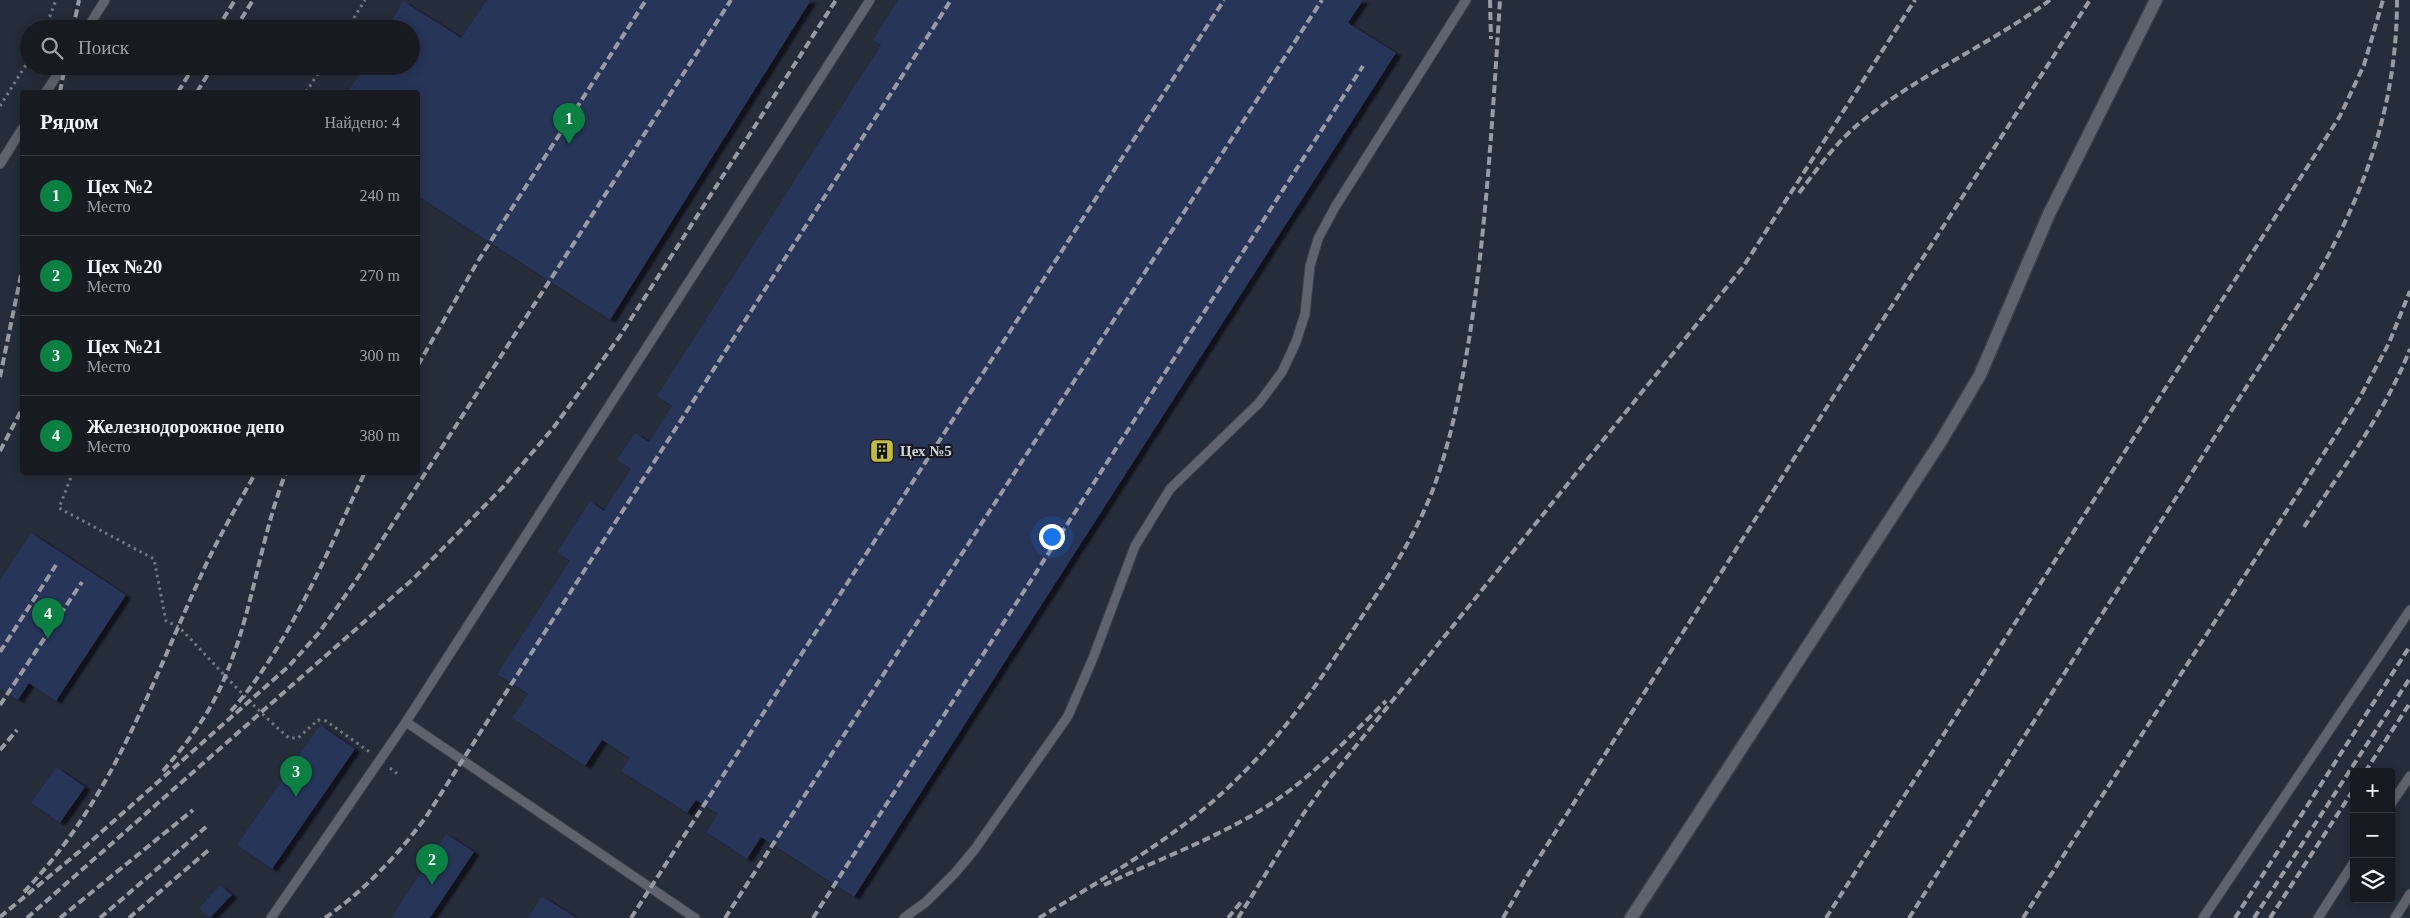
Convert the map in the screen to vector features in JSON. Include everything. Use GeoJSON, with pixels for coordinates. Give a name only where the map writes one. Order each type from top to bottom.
{"type":"FeatureCollection","features":[{"type":"Feature","properties":{"kind":"street"},"geometry":{"type":"LineString","coordinates":[[1631,918],[1941,441],[1980,374],[2049,214],[2156,0]]}},
{"type":"Feature","properties":{"kind":"lane"},"geometry":{"type":"LineString","coordinates":[[93,20],[105,0]]}},
{"type":"Feature","properties":{"kind":"lane"},"geometry":{"type":"LineString","coordinates":[[270,918],[406,722],[870,0]]}},
{"type":"Feature","properties":{"kind":"lane"},"geometry":{"type":"LineString","coordinates":[[904,918],[926,902],[975,849],[1068,716],[1090,665],[1135,546],[1170,490],[1248,414],[1282,372],[1296,342],[1305,314],[1310,266],[1318,239],[1334,207],[1466,0]]}},
{"type":"Feature","properties":{"kind":"lane"},"geometry":{"type":"LineString","coordinates":[[47,90],[57,75]]}},
{"type":"Feature","properties":{"kind":"lane"},"geometry":{"type":"LineString","coordinates":[[0,164],[20,132]]}},
{"type":"Feature","properties":{"kind":"lane"},"geometry":{"type":"LineString","coordinates":[[2203,918],[2410,610]]}},
{"type":"Feature","properties":{"kind":"lane"},"geometry":{"type":"LineString","coordinates":[[406,722],[695,918]]}},
{"type":"Feature","properties":{"kind":"lane"},"geometry":{"type":"LineString","coordinates":[[2395,798],[2410,776]]}},
{"type":"Feature","properties":{"kind":"lane"},"geometry":{"type":"LineString","coordinates":[[2318,918],[2350,868]]}},
{"type":"Feature","properties":{"kind":"lane"},"geometry":{"type":"LineString","coordinates":[[2395,918],[2410,894]]}},
{"type":"Feature","properties":{"kind":"path"},"geometry":{"type":"LineString","coordinates":[[48,20],[56,0]]}},
{"type":"Feature","properties":{"kind":"path"},"geometry":{"type":"LineString","coordinates":[[353,20],[365,0]]}},
{"type":"Feature","properties":{"kind":"path"},"geometry":{"type":"LineString","coordinates":[[0,106],[20,74]]}},
{"type":"Feature","properties":{"kind":"path"},"geometry":{"type":"LineString","coordinates":[[307,90],[316,75]]}},
{"type":"Feature","properties":{"kind":"path"},"geometry":{"type":"LineString","coordinates":[[72,475],[59,508],[154,559],[166,621],[179,627],[261,714],[289,738],[298,738],[318,720],[326,721],[399,775]]}},
{"type":"Feature","properties":{"kind":"shaded area"},"geometry":{"type":"Polygon","coordinates":[[[0,0],[2410,0],[2410,918],[0,918],[0,0]]]}},
{"type":"Feature","properties":{"kind":"building"},"geometry":{"type":"Polygon","coordinates":[[[487,0],[811,0],[610,320],[420,197],[420,90],[349,90],[358,75],[420,75],[420,20],[392,20],[403,1],[461,38],[487,0]]]}},
{"type":"Feature","properties":{"kind":"building","name":"Цех №5"},"geometry":{"type":"Polygon","coordinates":[[[898,0],[1363,0],[1348,23],[1396,53],[854,897],[761,837],[747,859],[706,832],[718,814],[696,800],[687,813],[621,771],[630,758],[602,740],[585,766],[512,718],[528,694],[497,674],[570,561],[557,552],[590,501],[604,511],[631,469],[617,460],[635,433],[649,442],[672,406],[657,396],[881,45],[873,40],[898,0]]]}},
{"type":"Feature","properties":{"kind":"building"},"geometry":{"type":"Polygon","coordinates":[[[31,533],[126,595],[56,701],[29,683],[18,700],[0,688],[0,580],[31,533]]]}},
{"type":"Feature","properties":{"kind":"building"},"geometry":{"type":"Polygon","coordinates":[[[320,725],[355,749],[272,869],[237,845],[320,725]]]}},
{"type":"Feature","properties":{"kind":"building"},"geometry":{"type":"Polygon","coordinates":[[[56,767],[85,787],[60,823],[31,803],[56,767]]]}},
{"type":"Feature","properties":{"kind":"building"},"geometry":{"type":"Polygon","coordinates":[[[446,834],[474,852],[430,918],[391,918],[446,834]]]}},
{"type":"Feature","properties":{"kind":"building"},"geometry":{"type":"Polygon","coordinates":[[[220,885],[232,895],[210,918],[199,908],[220,885]]]}},
{"type":"Feature","properties":{"kind":"building"},"geometry":{"type":"Polygon","coordinates":[[[542,896],[576,918],[528,918],[542,896]]]}},
{"type":"Feature","properties":{"kind":"railway"},"geometry":{"type":"LineString","coordinates":[[75,20],[79,0]]}},
{"type":"Feature","properties":{"kind":"railway"},"geometry":{"type":"LineString","coordinates":[[223,20],[235,0]]}},
{"type":"Feature","properties":{"kind":"railway"},"geometry":{"type":"LineString","coordinates":[[241,20],[253,0]]}},
{"type":"Feature","properties":{"kind":"railway"},"geometry":{"type":"LineString","coordinates":[[420,362],[478,261],[646,0]]}},
{"type":"Feature","properties":{"kind":"railway"},"geometry":{"type":"LineString","coordinates":[[0,917],[80,851],[289,666],[318,634],[355,582],[731,0]]}},
{"type":"Feature","properties":{"kind":"railway"},"geometry":{"type":"LineString","coordinates":[[27,918],[413,579],[503,487],[554,427],[620,336],[836,0]]}},
{"type":"Feature","properties":{"kind":"railway"},"geometry":{"type":"LineString","coordinates":[[325,918],[354,896],[380,872],[426,817],[951,0]]}},
{"type":"Feature","properties":{"kind":"railway"},"geometry":{"type":"LineString","coordinates":[[631,918],[1224,0]]}},
{"type":"Feature","properties":{"kind":"railway"},"geometry":{"type":"LineString","coordinates":[[725,918],[1322,0]]}},
{"type":"Feature","properties":{"kind":"railway"},"geometry":{"type":"LineString","coordinates":[[1490,0],[1491,39]]}},
{"type":"Feature","properties":{"kind":"railway"},"geometry":{"type":"LineString","coordinates":[[1039,918],[1180,828],[1240,776],[1277,736],[1310,694],[1378,591],[1413,533],[1432,492],[1451,431],[1471,327],[1485,205],[1500,0]]}},
{"type":"Feature","properties":{"kind":"railway"},"geometry":{"type":"LineString","coordinates":[[1238,918],[1304,813],[1326,783],[1743,267],[1915,0]]}},
{"type":"Feature","properties":{"kind":"railway"},"geometry":{"type":"LineString","coordinates":[[1799,193],[1828,155],[1844,138],[1883,105],[2050,0]]}},
{"type":"Feature","properties":{"kind":"railway"},"geometry":{"type":"LineString","coordinates":[[1503,918],[1526,878],[1871,338],[2090,0]]}},
{"type":"Feature","properties":{"kind":"railway"},"geometry":{"type":"LineString","coordinates":[[1826,918],[2340,116],[2364,65],[2383,0]]}},
{"type":"Feature","properties":{"kind":"railway"},"geometry":{"type":"LineString","coordinates":[[1909,918],[2315,279],[2333,246],[2363,179],[2385,110],[2396,38],[2397,0]]}},
{"type":"Feature","properties":{"kind":"railway"},"geometry":{"type":"LineString","coordinates":[[813,918],[1363,66]]}},
{"type":"Feature","properties":{"kind":"railway"},"geometry":{"type":"LineString","coordinates":[[60,90],[63,75]]}},
{"type":"Feature","properties":{"kind":"railway"},"geometry":{"type":"LineString","coordinates":[[179,90],[188,75]]}},
{"type":"Feature","properties":{"kind":"railway"},"geometry":{"type":"LineString","coordinates":[[198,90],[207,75]]}},
{"type":"Feature","properties":{"kind":"railway"},"geometry":{"type":"LineString","coordinates":[[0,377],[20,280]]}},
{"type":"Feature","properties":{"kind":"railway"},"geometry":{"type":"LineString","coordinates":[[2023,918],[2359,399],[2389,343],[2410,291]]}},
{"type":"Feature","properties":{"kind":"railway"},"geometry":{"type":"LineString","coordinates":[[2304,527],[2375,418],[2400,373],[2410,349]]}},
{"type":"Feature","properties":{"kind":"railway"},"geometry":{"type":"LineString","coordinates":[[0,451],[20,413]]}},
{"type":"Feature","properties":{"kind":"railway"},"geometry":{"type":"LineString","coordinates":[[24,892],[81,821],[104,783],[144,704],[212,553],[254,475]]}},
{"type":"Feature","properties":{"kind":"railway"},"geometry":{"type":"LineString","coordinates":[[163,771],[198,726],[213,702],[225,677],[243,627],[269,523],[285,475]]}},
{"type":"Feature","properties":{"kind":"railway"},"geometry":{"type":"LineString","coordinates":[[231,711],[252,685],[289,628],[322,565],[364,475]]}},
{"type":"Feature","properties":{"kind":"railway"},"geometry":{"type":"LineString","coordinates":[[0,652],[56,565]]}},
{"type":"Feature","properties":{"kind":"railway"},"geometry":{"type":"LineString","coordinates":[[0,705],[82,582]]}},
{"type":"Feature","properties":{"kind":"railway"},"geometry":{"type":"LineString","coordinates":[[2235,918],[2410,646]]}},
{"type":"Feature","properties":{"kind":"railway"},"geometry":{"type":"LineString","coordinates":[[2254,918],[2410,678]]}},
{"type":"Feature","properties":{"kind":"railway"},"geometry":{"type":"LineString","coordinates":[[1104,885],[1213,836],[1275,801],[1319,766],[1386,701]]}},
{"type":"Feature","properties":{"kind":"railway"},"geometry":{"type":"LineString","coordinates":[[2368,768],[2410,703]]}},
{"type":"Feature","properties":{"kind":"railway"},"geometry":{"type":"LineString","coordinates":[[0,750],[17,730]]}},
{"type":"Feature","properties":{"kind":"railway"},"geometry":{"type":"LineString","coordinates":[[2270,918],[2350,795]]}},
{"type":"Feature","properties":{"kind":"railway"},"geometry":{"type":"LineString","coordinates":[[60,918],[193,810]]}},
{"type":"Feature","properties":{"kind":"railway"},"geometry":{"type":"LineString","coordinates":[[100,918],[206,827]]}},
{"type":"Feature","properties":{"kind":"railway"},"geometry":{"type":"LineString","coordinates":[[129,918],[211,848]]}},
{"type":"Feature","properties":{"kind":"railway"},"geometry":{"type":"LineString","coordinates":[[1228,918],[1241,902]]}},
{"type":"Feature","properties":{"kind":"place","name":"Цех №2"},"geometry":{"type":"Point","coordinates":[569,144]}},
{"type":"Feature","properties":{"kind":"place","name":"Цех №5"},"geometry":{"type":"Point","coordinates":[882,451]}},
{"type":"Feature","properties":{"kind":"place","name":"Железнодорожное депо"},"geometry":{"type":"Point","coordinates":[48,639]}},
{"type":"Feature","properties":{"kind":"place","name":"Цех №21"},"geometry":{"type":"Point","coordinates":[296,797]}},
{"type":"Feature","properties":{"kind":"place","name":"Цех №20"},"geometry":{"type":"Point","coordinates":[432,885]}}]}
